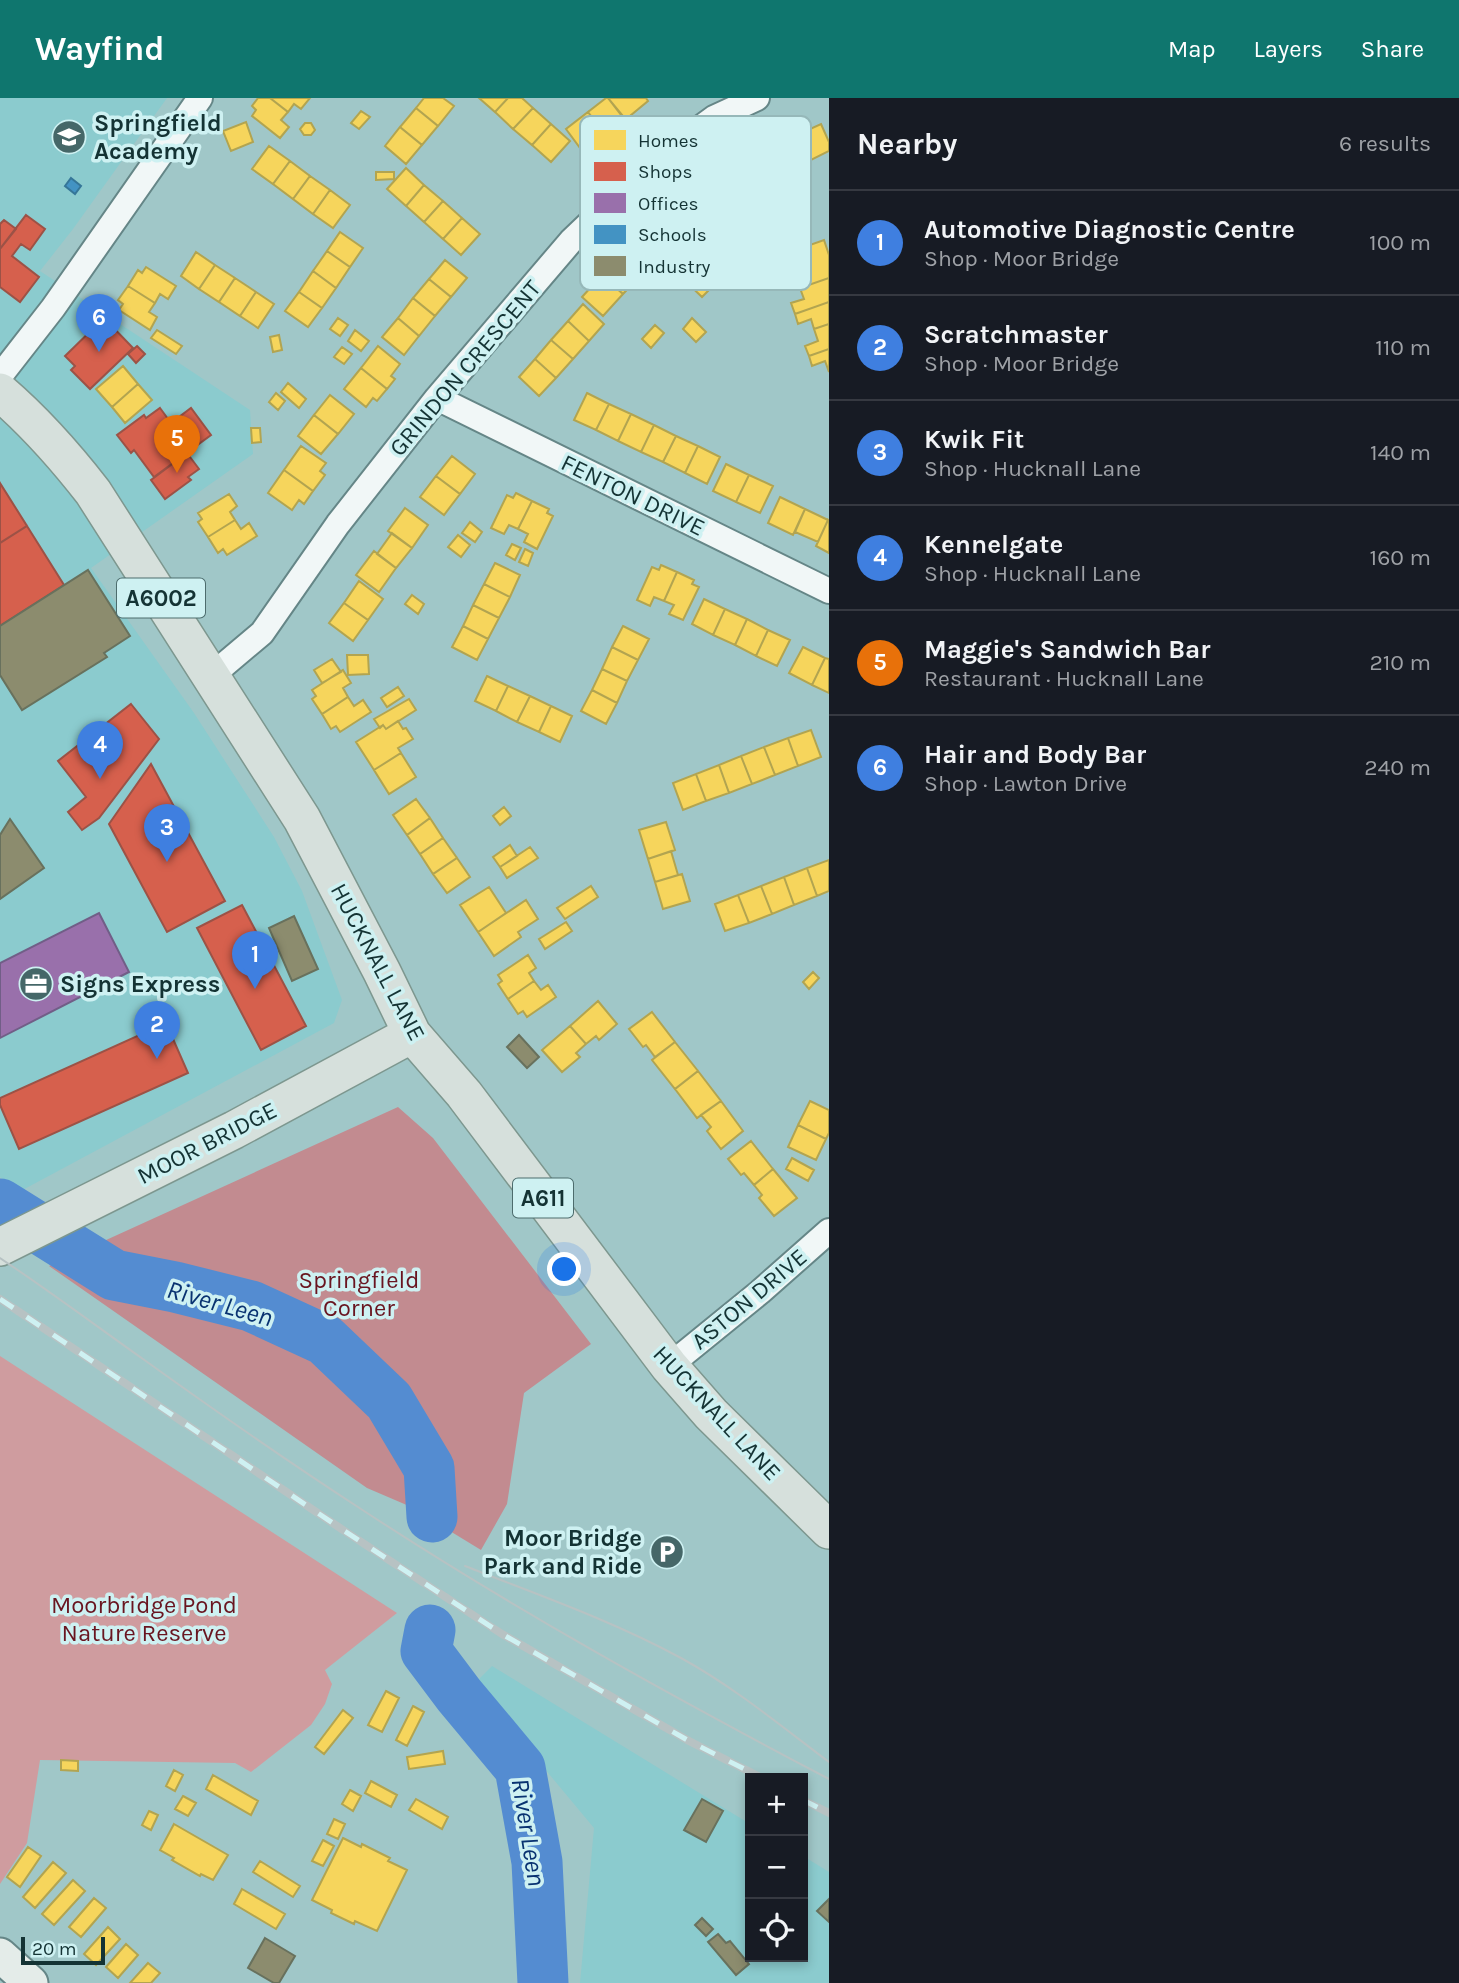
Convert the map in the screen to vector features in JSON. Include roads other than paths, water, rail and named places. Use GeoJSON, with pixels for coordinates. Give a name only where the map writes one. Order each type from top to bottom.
{"type":"FeatureCollection","features":[{"type":"Feature","properties":{"kind":"main road","name":"HUCKNALL LANE"},"geometry":{"type":"LineString","coordinates":[[0,392],[26,414],[58,448],[93,492],[302,819],[412,1034],[476,1110],[669,1366],[711,1414],[829,1530]]}},
{"type":"Feature","properties":{"kind":"main road","name":"MOOR BRIDGE"},"geometry":{"type":"LineString","coordinates":[[0,1247],[234,1130],[412,1034]]}},
{"type":"Feature","properties":{"kind":"main road"},"geometry":{"type":"LineString","coordinates":[[0,1955],[31,1983]]}},
{"type":"Feature","properties":{"kind":"street"},"geometry":{"type":"LineString","coordinates":[[0,376],[53,308],[200,98]]}},
{"type":"Feature","properties":{"kind":"street","name":"GRINDON CRESCENT"},"geometry":{"type":"LineString","coordinates":[[710,108],[757,98]]}},
{"type":"Feature","properties":{"kind":"street","name":"GRINDON CRESCENT"},"geometry":{"type":"LineString","coordinates":[[211,676],[262,633],[338,524],[437,398],[580,232]]}},
{"type":"Feature","properties":{"kind":"street","name":"FENTON DRIVE"},"geometry":{"type":"LineString","coordinates":[[437,398],[829,592]]}},
{"type":"Feature","properties":{"kind":"street","name":"ASTON DRIVE"},"geometry":{"type":"LineString","coordinates":[[669,1366],[760,1292],[829,1231]]}},
{"type":"Feature","properties":{"kind":"waterway","name":"River Leen"},"geometry":{"type":"LineString","coordinates":[[0,1204],[114,1275],[251,1306],[325,1340],[389,1401],[429,1468],[432,1517]]}},
{"type":"Feature","properties":{"kind":"waterway","name":"River Leen"},"geometry":{"type":"LineString","coordinates":[[430,1630],[426,1651],[520,1768],[537,1862],[543,1983]]}},
{"type":"Feature","properties":{"kind":"tram line"},"geometry":{"type":"LineString","coordinates":[[0,1258],[251,1435],[418,1546],[592,1650],[829,1779]]}},
{"type":"Feature","properties":{"kind":"tram line"},"geometry":{"type":"LineString","coordinates":[[465,1566],[655,1644],[701,1669],[738,1694],[829,1762]]}},
{"type":"Feature","properties":{"kind":"railway"},"geometry":{"type":"LineString","coordinates":[[0,1299],[502,1634],[689,1741],[752,1773]]}},
{"type":"Feature","properties":{"kind":"railway"},"geometry":{"type":"LineString","coordinates":[[808,1802],[829,1813]]}},
{"type":"Feature","properties":{"kind":"place","name":"Springfield Academy"},"geometry":{"type":"Point","coordinates":[69,137]}},
{"type":"Feature","properties":{"kind":"place","name":"Hair and Body Bar"},"geometry":{"type":"Point","coordinates":[99,352]}},
{"type":"Feature","properties":{"kind":"place","name":"Maggie's Sandwich Bar"},"geometry":{"type":"Point","coordinates":[177,473]}},
{"type":"Feature","properties":{"kind":"place","name":"Kennelgate"},"geometry":{"type":"Point","coordinates":[100,779]}},
{"type":"Feature","properties":{"kind":"place","name":"Kwik Fit"},"geometry":{"type":"Point","coordinates":[167,862]}},
{"type":"Feature","properties":{"kind":"place","name":"Signs Express"},"geometry":{"type":"Point","coordinates":[36,984]}},
{"type":"Feature","properties":{"kind":"place","name":"Automotive Diagnostic Centre"},"geometry":{"type":"Point","coordinates":[255,989]}},
{"type":"Feature","properties":{"kind":"place","name":"Scratchmaster"},"geometry":{"type":"Point","coordinates":[157,1059]}},
{"type":"Feature","properties":{"kind":"place","name":"Moor Bridge Park and Ride"},"geometry":{"type":"Point","coordinates":[667,1552]}},
{"type":"Feature","properties":{"kind":"park label","name":"Springfield Corner"},"geometry":{"type":"Point","coordinates":[359,1294]}},
{"type":"Feature","properties":{"kind":"park label","name":"Moorbridge Pond Nature Reserve"},"geometry":{"type":"Point","coordinates":[144,1619]}}]}
